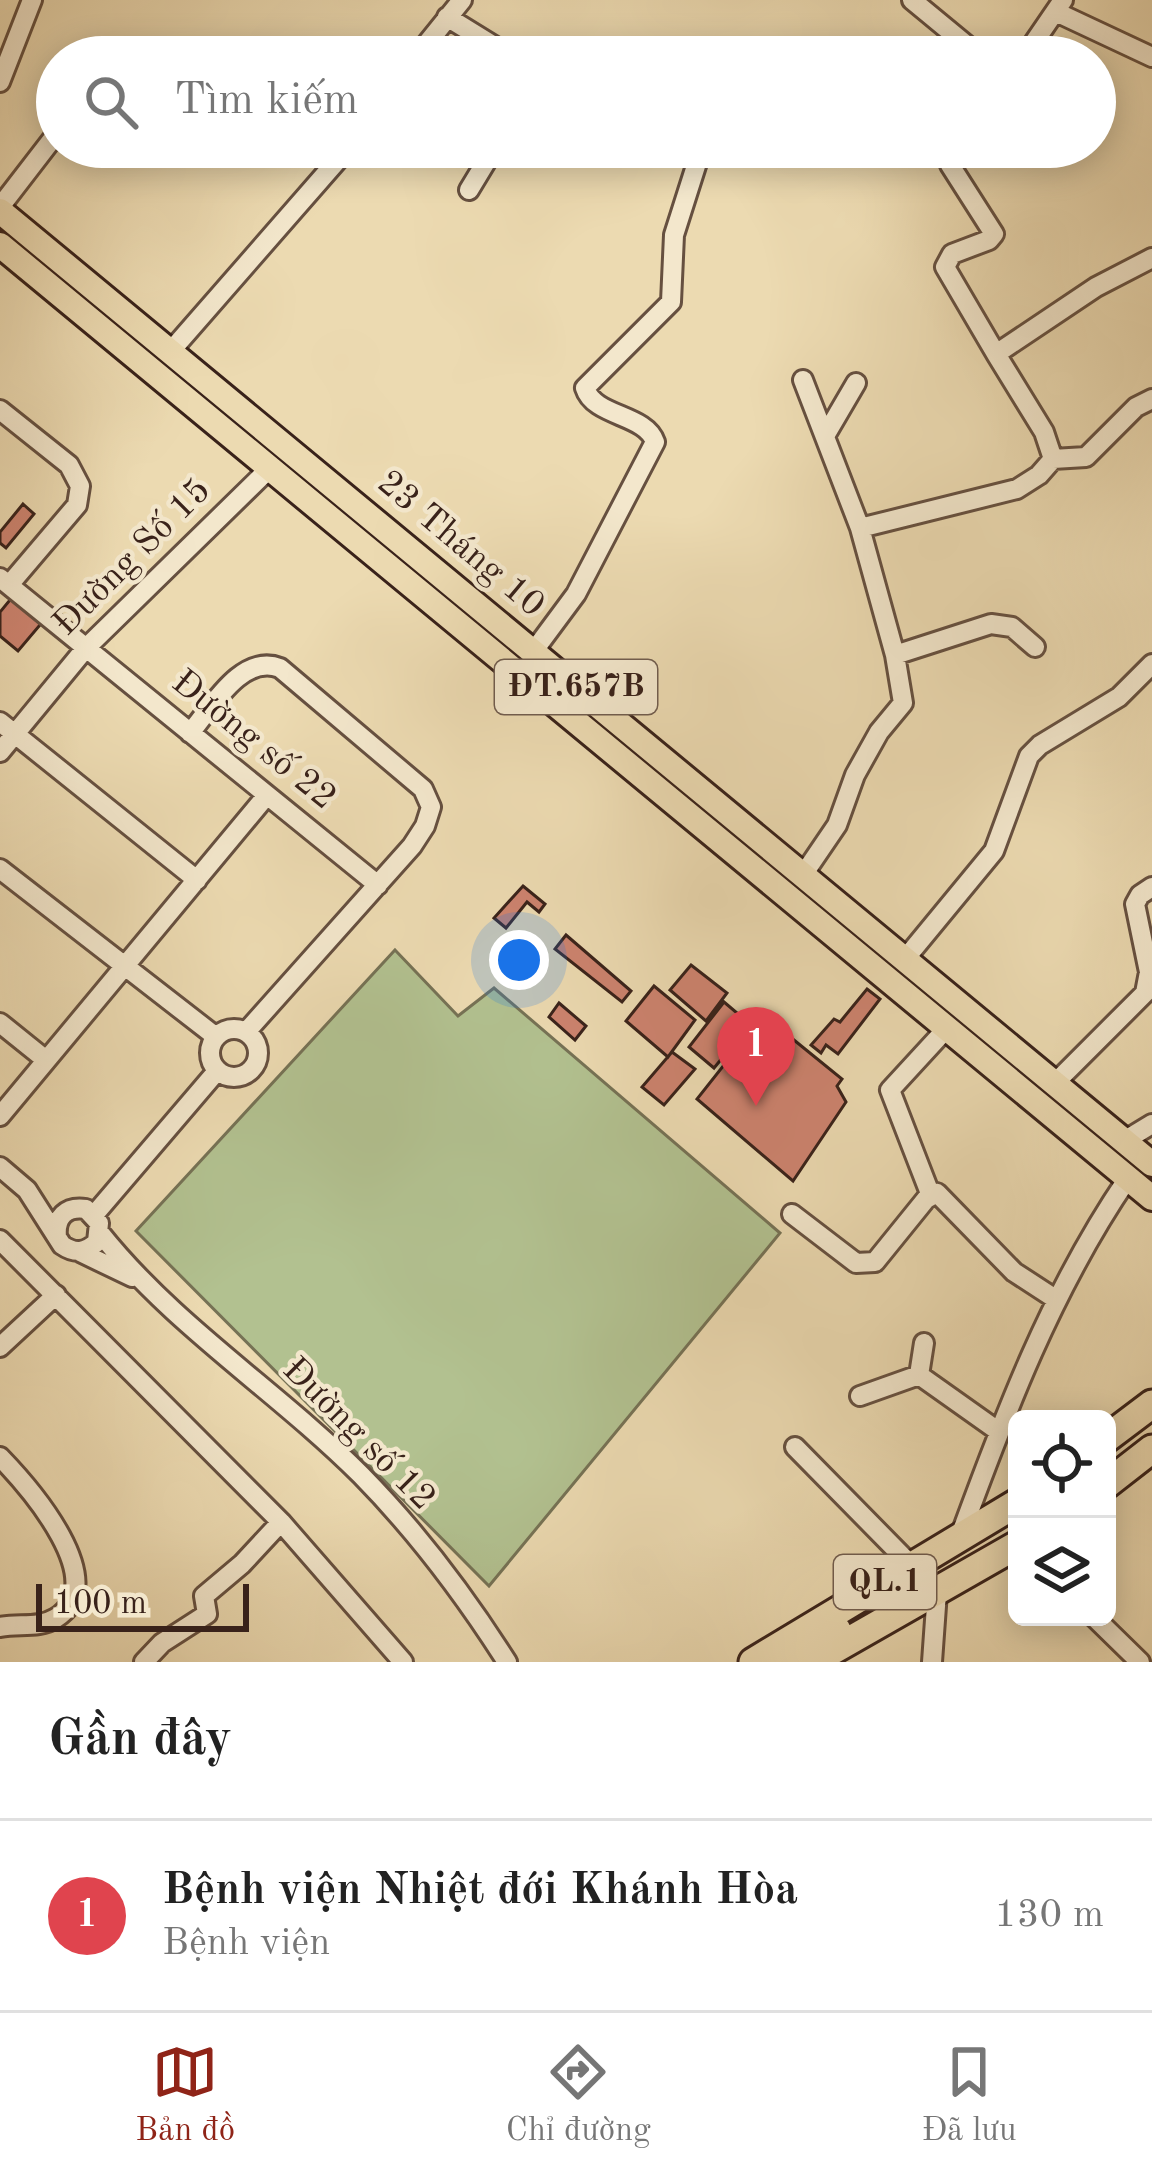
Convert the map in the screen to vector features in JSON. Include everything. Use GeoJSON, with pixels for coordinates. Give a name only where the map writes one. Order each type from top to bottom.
{"type":"FeatureCollection","features":[{"type":"Feature","properties":{"kind":"highway"},"geometry":{"type":"LineString","coordinates":[[1116,1431],[1152,1404]]}},
{"type":"Feature","properties":{"kind":"highway"},"geometry":{"type":"LineString","coordinates":[[1116,1455],[1152,1427]]}},
{"type":"Feature","properties":{"kind":"highway"},"geometry":{"type":"LineString","coordinates":[[1116,1477],[1152,1450]]}},
{"type":"Feature","properties":{"kind":"highway","name":"QL.1"},"geometry":{"type":"LineString","coordinates":[[752,1662],[1008,1509]]}},
{"type":"Feature","properties":{"kind":"highway","name":"QL.1"},"geometry":{"type":"LineString","coordinates":[[766,1662],[816,1651],[1008,1530]]}},
{"type":"Feature","properties":{"kind":"highway","name":"QL.1"},"geometry":{"type":"LineString","coordinates":[[791,1662],[937,1592],[1008,1550]]}},
{"type":"Feature","properties":{"kind":"main road","name":"23 Tháng 10"},"geometry":{"type":"LineString","coordinates":[[0,209],[270,468],[1152,1198]]}},
{"type":"Feature","properties":{"kind":"main road","name":"23 Tháng 10"},"geometry":{"type":"LineString","coordinates":[[0,245],[162,362],[533,652],[1152,1164]]}},
{"type":"Feature","properties":{"kind":"street"},"geometry":{"type":"LineString","coordinates":[[0,82],[32,0]]}},
{"type":"Feature","properties":{"kind":"street"},"geometry":{"type":"LineString","coordinates":[[432,36],[462,0]]}},
{"type":"Feature","properties":{"kind":"street"},"geometry":{"type":"LineString","coordinates":[[912,0],[956,36]]}},
{"type":"Feature","properties":{"kind":"street"},"geometry":{"type":"LineString","coordinates":[[1039,36],[1060,6],[1114,36]]}},
{"type":"Feature","properties":{"kind":"street"},"geometry":{"type":"LineString","coordinates":[[447,17],[478,36]]}},
{"type":"Feature","properties":{"kind":"street"},"geometry":{"type":"LineString","coordinates":[[1116,37],[1152,57]]}},
{"type":"Feature","properties":{"kind":"street"},"geometry":{"type":"LineString","coordinates":[[0,209],[36,161]]}},
{"type":"Feature","properties":{"kind":"street"},"geometry":{"type":"LineString","coordinates":[[162,362],[331,168]]}},
{"type":"Feature","properties":{"kind":"street"},"geometry":{"type":"LineString","coordinates":[[469,190],[482,168]]}},
{"type":"Feature","properties":{"kind":"street"},"geometry":{"type":"LineString","coordinates":[[533,652],[576,594],[655,442],[649,431],[591,400],[585,388],[671,302],[674,235],[695,168]]}},
{"type":"Feature","properties":{"kind":"street"},"geometry":{"type":"LineString","coordinates":[[952,168],[994,233],[989,240],[952,254],[945,267],[1043,433],[1053,459]]}},
{"type":"Feature","properties":{"kind":"street"},"geometry":{"type":"LineString","coordinates":[[996,354],[1096,287],[1152,258]]}},
{"type":"Feature","properties":{"kind":"street"},"geometry":{"type":"LineString","coordinates":[[803,380],[860,528],[895,655],[902,703],[879,732],[855,775],[837,825],[803,875]]}},
{"type":"Feature","properties":{"kind":"street"},"geometry":{"type":"LineString","coordinates":[[825,436],[856,383]]}},
{"type":"Feature","properties":{"kind":"street"},"geometry":{"type":"LineString","coordinates":[[860,528],[1018,489],[1053,459],[1086,457],[1136,407],[1152,399]]}},
{"type":"Feature","properties":{"kind":"street"},"geometry":{"type":"LineString","coordinates":[[0,410],[69,465],[80,486],[77,505],[4,582],[85,649]]}},
{"type":"Feature","properties":{"kind":"street","name":"Đường Số 15"},"geometry":{"type":"LineString","coordinates":[[0,752],[7,728],[270,468]]}},
{"type":"Feature","properties":{"kind":"street"},"geometry":{"type":"LineString","coordinates":[[895,655],[991,624],[1012,627],[1035,647]]}},
{"type":"Feature","properties":{"kind":"street","name":"Đường số 22"},"geometry":{"type":"LineString","coordinates":[[85,649],[378,885]]}},
{"type":"Feature","properties":{"kind":"street"},"geometry":{"type":"LineString","coordinates":[[190,733],[254,664],[267,663],[280,668],[423,789],[431,807],[425,826],[378,885],[246,1032]]}},
{"type":"Feature","properties":{"kind":"street"},"geometry":{"type":"LineString","coordinates":[[905,959],[994,851],[1028,756],[1119,697],[1152,664]]}},
{"type":"Feature","properties":{"kind":"street"},"geometry":{"type":"LineString","coordinates":[[7,728],[197,880]]}},
{"type":"Feature","properties":{"kind":"street"},"geometry":{"type":"LineString","coordinates":[[0,1116],[267,795]]}},
{"type":"Feature","properties":{"kind":"street"},"geometry":{"type":"LineString","coordinates":[[0,869],[215,1036]]}},
{"type":"Feature","properties":{"kind":"street"},"geometry":{"type":"LineString","coordinates":[[1055,1083],[1145,993],[1150,972],[1135,904],[1152,887]]}},
{"type":"Feature","properties":{"kind":"street"},"geometry":{"type":"LineString","coordinates":[[0,1023],[46,1060]]}},
{"type":"Feature","properties":{"kind":"street"},"geometry":{"type":"LineString","coordinates":[[230,1028],[246,1032],[256,1045],[253,1067],[232,1077],[217,1071],[210,1058],[215,1036],[230,1028]]}},
{"type":"Feature","properties":{"kind":"street"},"geometry":{"type":"LineString","coordinates":[[931,1196],[890,1090],[946,1028]]}},
{"type":"Feature","properties":{"kind":"street"},"geometry":{"type":"LineString","coordinates":[[80,1252],[90,1249],[90,1218],[217,1071]]}},
{"type":"Feature","properties":{"kind":"street"},"geometry":{"type":"LineString","coordinates":[[1124,1141],[1152,1124]]}},
{"type":"Feature","properties":{"kind":"street"},"geometry":{"type":"LineString","coordinates":[[0,1167],[27,1190],[90,1218]]}},
{"type":"Feature","properties":{"kind":"street"},"geometry":{"type":"LineString","coordinates":[[959,1539],[998,1431],[1057,1300],[1086,1241],[1128,1178]]}},
{"type":"Feature","properties":{"kind":"street"},"geometry":{"type":"LineString","coordinates":[[27,1190],[57,1237]]}},
{"type":"Feature","properties":{"kind":"street"},"geometry":{"type":"LineString","coordinates":[[792,1214],[856,1263],[875,1262],[937,1192],[1014,1272],[1057,1300]]}},
{"type":"Feature","properties":{"kind":"street"},"geometry":{"type":"LineString","coordinates":[[57,1237],[60,1217],[90,1218]]}},
{"type":"Feature","properties":{"kind":"street","name":"Đường số 12"},"geometry":{"type":"LineString","coordinates":[[90,1218],[137,1279],[362,1476],[479,1618],[508,1662]]}},
{"type":"Feature","properties":{"kind":"street","name":"Đường số 12"},"geometry":{"type":"LineString","coordinates":[[57,1237],[70,1250],[137,1279]]}},
{"type":"Feature","properties":{"kind":"street"},"geometry":{"type":"LineString","coordinates":[[0,1240],[281,1522],[403,1662]]}},
{"type":"Feature","properties":{"kind":"street"},"geometry":{"type":"LineString","coordinates":[[0,1347],[56,1295]]}},
{"type":"Feature","properties":{"kind":"street"},"geometry":{"type":"LineString","coordinates":[[919,1375],[924,1343]]}},
{"type":"Feature","properties":{"kind":"street"},"geometry":{"type":"LineString","coordinates":[[919,1375],[998,1431]]}},
{"type":"Feature","properties":{"kind":"street"},"geometry":{"type":"LineString","coordinates":[[860,1396],[919,1375]]}},
{"type":"Feature","properties":{"kind":"street"},"geometry":{"type":"LineString","coordinates":[[795,1447],[912,1565]]}},
{"type":"Feature","properties":{"kind":"street"},"geometry":{"type":"LineString","coordinates":[[0,1457],[45,1514],[73,1562],[79,1583],[74,1599],[52,1620],[0,1627]]}},
{"type":"Feature","properties":{"kind":"street"},"geometry":{"type":"LineString","coordinates":[[144,1662],[162,1643],[207,1614],[204,1596],[281,1522]]}},
{"type":"Feature","properties":{"kind":"street"},"geometry":{"type":"LineString","coordinates":[[932,1662],[937,1592]]}},
{"type":"Feature","properties":{"kind":"street"},"geometry":{"type":"LineString","coordinates":[[1103,1626],[1140,1662]]}},
{"type":"Feature","properties":{"kind":"green space"},"geometry":{"type":"Polygon","coordinates":[[[395,950],[458,1016],[494,988],[780,1233],[489,1586],[136,1231],[395,950]]]}},
{"type":"Feature","properties":{"kind":"building"},"geometry":{"type":"Polygon","coordinates":[[[23,504],[34,514],[6,548],[0,543],[0,532],[23,504]]]}},
{"type":"Feature","properties":{"kind":"building"},"geometry":{"type":"Polygon","coordinates":[[[14,595],[45,619],[18,651],[0,636],[0,612],[14,595]]]}},
{"type":"Feature","properties":{"kind":"building"},"geometry":{"type":"Polygon","coordinates":[[[523,886],[545,904],[539,912],[527,902],[506,928],[494,918],[523,886]]]}},
{"type":"Feature","properties":{"kind":"building"},"geometry":{"type":"Polygon","coordinates":[[[566,935],[631,991],[622,1002],[555,949],[566,935]]]}},
{"type":"Feature","properties":{"kind":"building"},"geometry":{"type":"Polygon","coordinates":[[[519,953],[531,962],[515,983],[502,973],[519,953]]]}},
{"type":"Feature","properties":{"kind":"building"},"geometry":{"type":"Polygon","coordinates":[[[691,965],[727,993],[706,1021],[670,990],[691,965]]]}},
{"type":"Feature","properties":{"kind":"building"},"geometry":{"type":"Polygon","coordinates":[[[654,986],[695,1020],[668,1057],[626,1021],[654,986]]]}},
{"type":"Feature","properties":{"kind":"building"},"geometry":{"type":"Polygon","coordinates":[[[867,989],[880,999],[838,1054],[826,1045],[821,1053],[811,1045],[834,1019],[840,1022],[867,989]]]}},
{"type":"Feature","properties":{"kind":"building"},"geometry":{"type":"Polygon","coordinates":[[[724,1002],[750,1024],[714,1068],[689,1047],[724,1002]]]}},
{"type":"Feature","properties":{"kind":"building"},"geometry":{"type":"Polygon","coordinates":[[[559,1003],[586,1026],[575,1040],[549,1017],[559,1003]]]}},
{"type":"Feature","properties":{"kind":"building"},"geometry":{"type":"Polygon","coordinates":[[[773,1029],[786,1040],[789,1036],[842,1079],[837,1086],[846,1102],[793,1181],[697,1099],[739,1046],[753,1055],[773,1029]]]}},
{"type":"Feature","properties":{"kind":"building"},"geometry":{"type":"Polygon","coordinates":[[[672,1052],[695,1069],[664,1105],[642,1087],[672,1052]]]}},
{"type":"Feature","properties":{"kind":"place","name":"Bệnh viện Nhiệt đới Khánh Hòa"},"geometry":{"type":"Point","coordinates":[756,1106]}}]}
